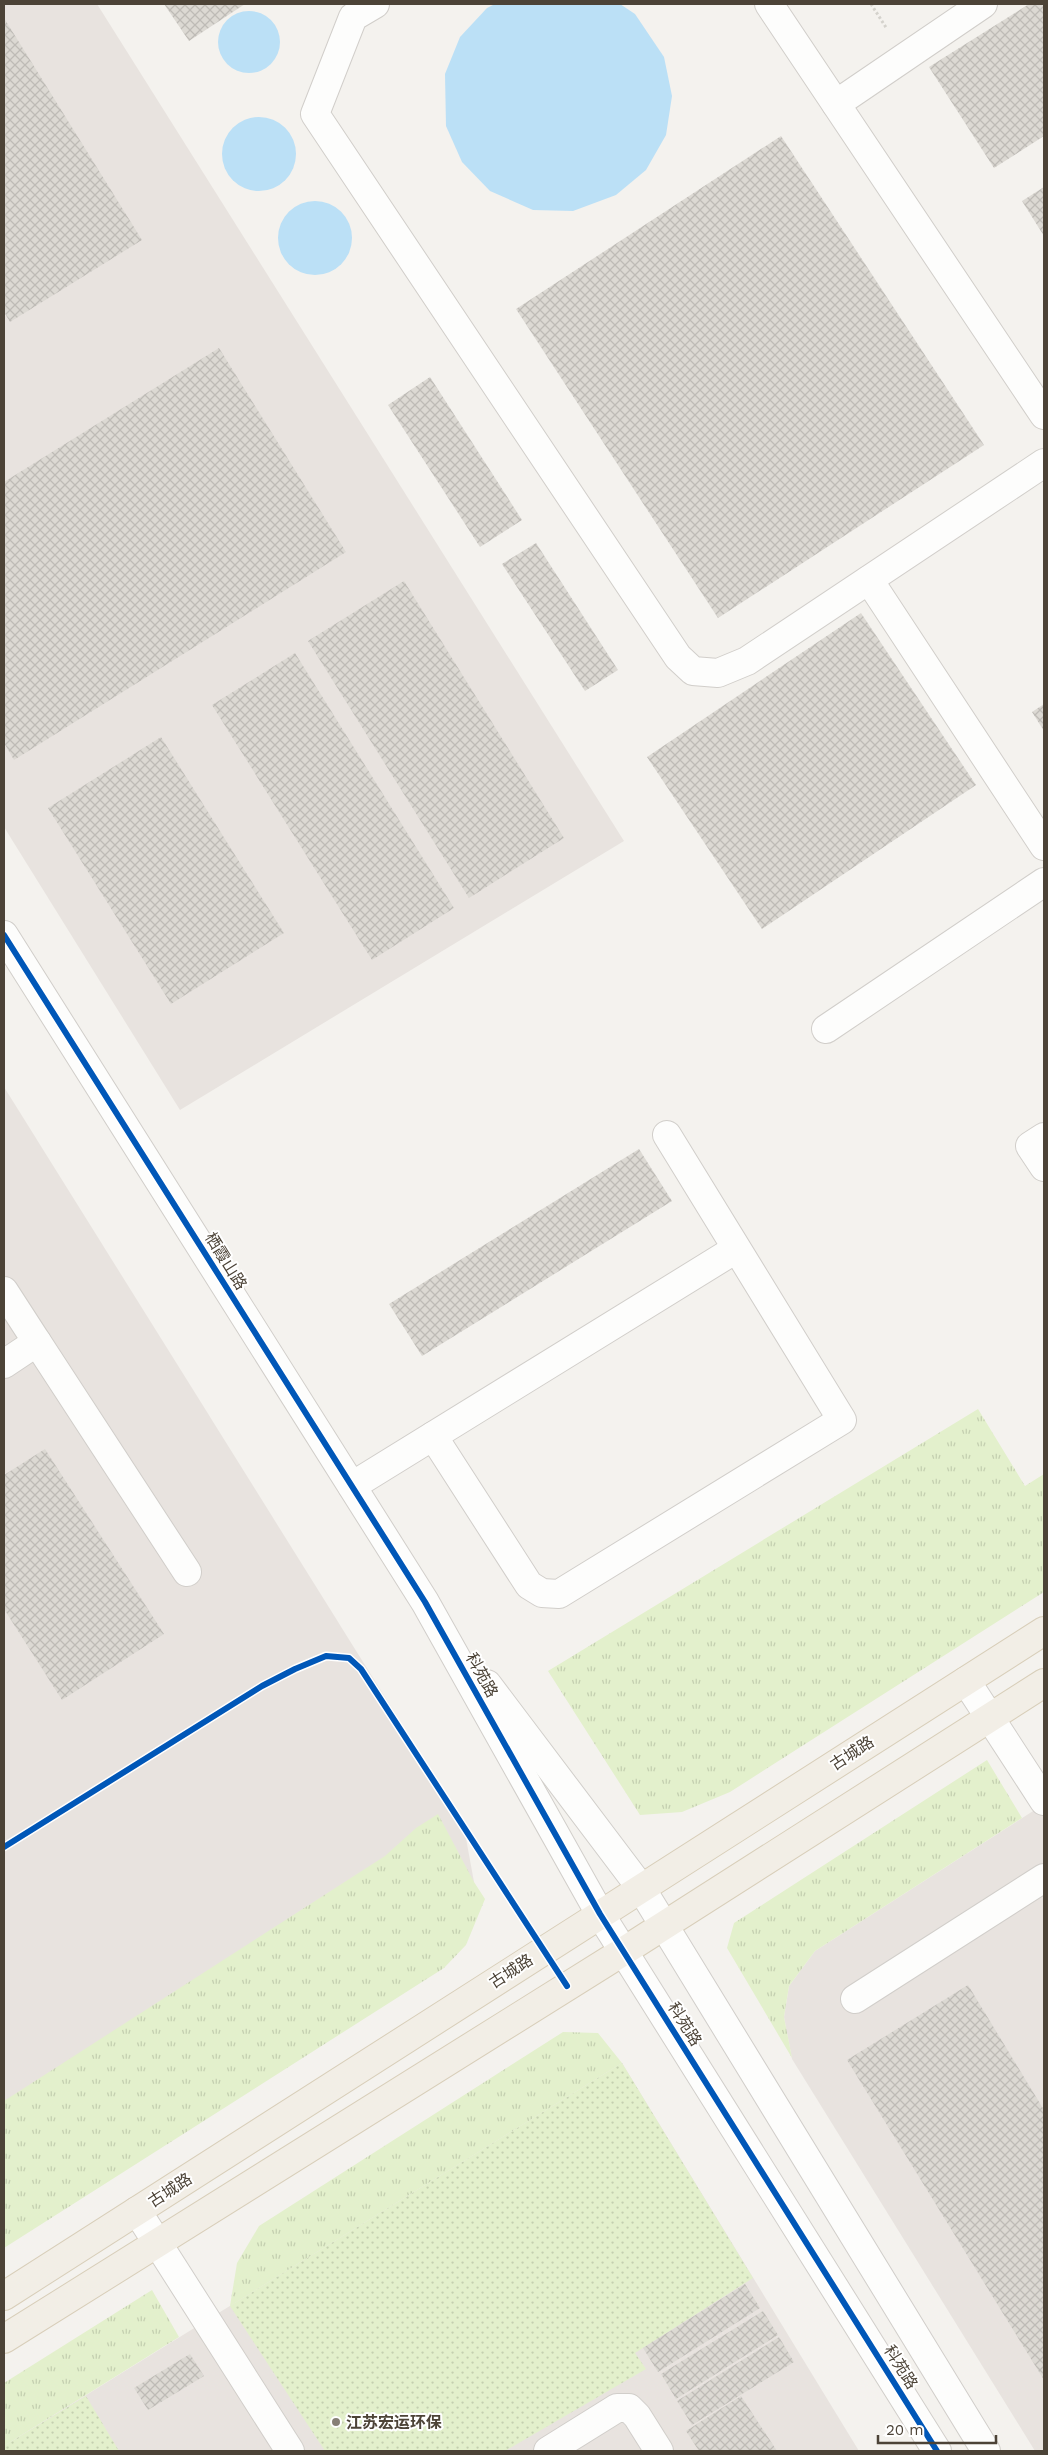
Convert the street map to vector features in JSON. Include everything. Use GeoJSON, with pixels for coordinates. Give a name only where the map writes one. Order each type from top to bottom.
{"type":"FeatureCollection","features":[{"type":"Feature","properties":{"kind":"main road","name":"古城路"},"geometry":{"type":"LineString","coordinates":[[4,2296],[1044,1631]]}},
{"type":"Feature","properties":{"kind":"main road"},"geometry":{"type":"LineString","coordinates":[[4,2339],[624,1951],[1044,1682]]}},
{"type":"Feature","properties":{"kind":"street"},"geometry":{"type":"LineString","coordinates":[[769,4],[1044,416]]}},
{"type":"Feature","properties":{"kind":"street"},"geometry":{"type":"LineString","coordinates":[[836,104],[983,4]]}},
{"type":"Feature","properties":{"kind":"street"},"geometry":{"type":"LineString","coordinates":[[357,8],[315,114],[678,657],[693,671],[718,673],[747,661],[1044,463]]}},
{"type":"Feature","properties":{"kind":"street"},"geometry":{"type":"LineString","coordinates":[[869,580],[1044,846]]}},
{"type":"Feature","properties":{"kind":"street"},"geometry":{"type":"LineString","coordinates":[[826,1029],[1044,882]]}},
{"type":"Feature","properties":{"kind":"street","name":"栖霞山路"},"geometry":{"type":"LineString","coordinates":[[4,935],[425,1602]]}},
{"type":"Feature","properties":{"kind":"street"},"geometry":{"type":"LineString","coordinates":[[433,1436],[529,1585],[542,1593],[559,1594],[842,1420],[667,1136]]}},
{"type":"Feature","properties":{"kind":"street"},"geometry":{"type":"LineString","coordinates":[[1044,1137],[1030,1146],[1044,1167]]}},
{"type":"Feature","properties":{"kind":"street"},"geometry":{"type":"LineString","coordinates":[[352,1486],[736,1249]]}},
{"type":"Feature","properties":{"kind":"street"},"geometry":{"type":"LineString","coordinates":[[4,1291],[187,1572]]}},
{"type":"Feature","properties":{"kind":"street"},"geometry":{"type":"LineString","coordinates":[[4,1364],[37,1342]]}},
{"type":"Feature","properties":{"kind":"street","name":"科苑路"},"geometry":{"type":"LineString","coordinates":[[425,1602],[641,1888],[986,2451]]}},
{"type":"Feature","properties":{"kind":"street","name":"科苑路"},"geometry":{"type":"LineString","coordinates":[[425,1602],[600,1914],[937,2451]]}},
{"type":"Feature","properties":{"kind":"street"},"geometry":{"type":"LineString","coordinates":[[966,1681],[1044,1801]]}},
{"type":"Feature","properties":{"kind":"street"},"geometry":{"type":"LineString","coordinates":[[855,1999],[1044,1878]]}},
{"type":"Feature","properties":{"kind":"street"},"geometry":{"type":"LineString","coordinates":[[137,2211],[290,2451]]}},
{"type":"Feature","properties":{"kind":"street"},"geometry":{"type":"LineString","coordinates":[[548,2451],[617,2408],[629,2408],[637,2416],[659,2451]]}},
{"type":"Feature","properties":{"kind":"path"},"geometry":{"type":"LineString","coordinates":[[5,1845],[15,1840]]}},
{"type":"Feature","properties":{"kind":"shaded area"},"geometry":{"type":"Polygon","coordinates":[[[4,4],[97,4],[624,841],[180,1110],[4,827],[4,4]]]}},
{"type":"Feature","properties":{"kind":"shaded area"},"geometry":{"type":"Polygon","coordinates":[[[4,1087],[463,1822],[474,1882],[4,2222],[4,1087]]]}},
{"type":"Feature","properties":{"kind":"shaded area"},"geometry":{"type":"Polygon","coordinates":[[[1044,1804],[1044,2451],[1035,2451],[792,2059],[784,2017],[789,1986],[815,1951],[1044,1804]]]}},
{"type":"Feature","properties":{"kind":"shaded area"},"geometry":{"type":"Polygon","coordinates":[[[622,2063],[859,2451],[4,2451],[4,2446],[622,2063]]]}},
{"type":"Feature","properties":{"kind":"green space"},"geometry":{"type":"Polygon","coordinates":[[[978,1409],[1025,1486],[1044,1474],[1044,1592],[730,1792],[682,1812],[640,1815],[548,1671],[978,1409]]]}},
{"type":"Feature","properties":{"kind":"green space"},"geometry":{"type":"Polygon","coordinates":[[[987,1760],[1022,1818],[815,1951],[789,1986],[784,2017],[792,2058],[727,1948],[734,1923],[987,1760]]]}},
{"type":"Feature","properties":{"kind":"green space"},"geometry":{"type":"Polygon","coordinates":[[[438,1814],[485,1899],[466,1945],[444,1968],[4,2248],[4,2101],[385,1856],[416,1828],[438,1814]]]}},
{"type":"Feature","properties":{"kind":"green space"},"geometry":{"type":"Polygon","coordinates":[[[563,2032],[598,2033],[622,2063],[230,2306],[237,2263],[259,2226],[563,2032]]]}},
{"type":"Feature","properties":{"kind":"green space"},"geometry":{"type":"Polygon","coordinates":[[[622,2063],[753,2278],[635,2353],[646,2369],[505,2451],[325,2451],[230,2306],[622,2063]]]}},
{"type":"Feature","properties":{"kind":"green space"},"geometry":{"type":"Polygon","coordinates":[[[152,2290],[179,2337],[4,2446],[4,2383],[152,2290]]]}},
{"type":"Feature","properties":{"kind":"green space"},"geometry":{"type":"Polygon","coordinates":[[[86,2396],[119,2451],[4,2451],[4,2446],[86,2396]]]}},
{"type":"Feature","properties":{"kind":"water"},"geometry":{"type":"Polygon","coordinates":[[[495,4],[620,4],[635,14],[664,57],[672,96],[666,135],[646,170],[616,195],[573,211],[533,210],[490,191],[462,162],[446,126],[445,74],[460,37],[487,8],[495,4]]]}},
{"type":"Feature","properties":{"kind":"water"},"geometry":{"type":"Polygon","coordinates":[[[243,11],[255,11],[271,20],[278,30],[280,42],[278,54],[271,64],[255,73],[243,73],[232,68],[223,59],[218,48],[218,36],[223,25],[232,16],[243,11]]]}},
{"type":"Feature","properties":{"kind":"water"},"geometry":{"type":"Polygon","coordinates":[[[252,117],[266,117],[280,123],[290,133],[296,147],[294,168],[280,185],[266,191],[252,191],[238,185],[228,175],[222,161],[222,147],[228,133],[238,123],[252,117]]]}},
{"type":"Feature","properties":{"kind":"water"},"geometry":{"type":"Polygon","coordinates":[[[322,201],[342,211],[350,224],[352,238],[350,252],[342,265],[329,273],[308,275],[288,265],[280,252],[278,231],[288,211],[301,203],[322,201]]]}},
{"type":"Feature","properties":{"kind":"building"},"geometry":{"type":"Polygon","coordinates":[[[164,4],[245,4],[189,41],[164,4]]]}},
{"type":"Feature","properties":{"kind":"building"},"geometry":{"type":"Polygon","coordinates":[[[1029,4],[1044,4],[1044,136],[994,168],[929,67],[1029,4]]]}},
{"type":"Feature","properties":{"kind":"building"},"geometry":{"type":"Polygon","coordinates":[[[4,18],[142,240],[10,322],[4,312],[4,18]]]}},
{"type":"Feature","properties":{"kind":"building"},"geometry":{"type":"Polygon","coordinates":[[[781,136],[984,445],[718,618],[516,309],[781,136]]]}},
{"type":"Feature","properties":{"kind":"building"},"geometry":{"type":"Polygon","coordinates":[[[1044,187],[1044,236],[1022,201],[1044,187]]]}},
{"type":"Feature","properties":{"kind":"building"},"geometry":{"type":"Polygon","coordinates":[[[219,348],[346,552],[14,760],[4,743],[4,482],[219,348]]]}},
{"type":"Feature","properties":{"kind":"building"},"geometry":{"type":"Polygon","coordinates":[[[430,377],[522,520],[480,547],[388,405],[430,377]]]}},
{"type":"Feature","properties":{"kind":"building"},"geometry":{"type":"Polygon","coordinates":[[[536,543],[618,670],[585,691],[502,564],[536,543]]]}},
{"type":"Feature","properties":{"kind":"building"},"geometry":{"type":"Polygon","coordinates":[[[404,581],[564,838],[469,898],[308,641],[404,581]]]}},
{"type":"Feature","properties":{"kind":"building"},"geometry":{"type":"Polygon","coordinates":[[[861,613],[976,785],[762,929],[647,757],[861,613]]]}},
{"type":"Feature","properties":{"kind":"building"},"geometry":{"type":"Polygon","coordinates":[[[295,653],[454,908],[372,960],[212,705],[295,653]]]}},
{"type":"Feature","properties":{"kind":"building"},"geometry":{"type":"Polygon","coordinates":[[[1044,704],[1044,731],[1032,712],[1044,704]]]}},
{"type":"Feature","properties":{"kind":"building"},"geometry":{"type":"Polygon","coordinates":[[[161,737],[284,933],[171,1004],[48,808],[161,737]]]}},
{"type":"Feature","properties":{"kind":"building"},"geometry":{"type":"Polygon","coordinates":[[[639,1149],[672,1201],[422,1356],[389,1304],[639,1149]]]}},
{"type":"Feature","properties":{"kind":"building"},"geometry":{"type":"Polygon","coordinates":[[[45,1449],[164,1634],[62,1700],[4,1609],[4,1475],[45,1449]]]}},
{"type":"Feature","properties":{"kind":"building"},"geometry":{"type":"Polygon","coordinates":[[[968,1985],[1044,2110],[1044,2380],[847,2060],[968,1985]]]}},
{"type":"Feature","properties":{"kind":"building"},"geometry":{"type":"Polygon","coordinates":[[[745,2284],[760,2308],[658,2372],[643,2348],[745,2284]]]}},
{"type":"Feature","properties":{"kind":"building"},"geometry":{"type":"Polygon","coordinates":[[[763,2311],[778,2335],[676,2399],[661,2374],[763,2311]]]}},
{"type":"Feature","properties":{"kind":"building"},"geometry":{"type":"Polygon","coordinates":[[[779,2337],[794,2362],[692,2425],[677,2401],[779,2337]]]}},
{"type":"Feature","properties":{"kind":"building"},"geometry":{"type":"Polygon","coordinates":[[[190,2354],[204,2376],[148,2410],[134,2388],[190,2354]]]}},
{"type":"Feature","properties":{"kind":"building"},"geometry":{"type":"Polygon","coordinates":[[[741,2396],[777,2451],[699,2451],[686,2431],[741,2396]]]}},
{"type":"Feature","properties":{"kind":"cycle path"},"geometry":{"type":"LineString","coordinates":[[4,935],[425,1602],[600,1914],[937,2451]]}},
{"type":"Feature","properties":{"kind":"cycle path"},"geometry":{"type":"LineString","coordinates":[[4,1847],[262,1686],[326,1656],[349,1658],[361,1669],[567,1986]]}},
{"type":"Feature","properties":{"kind":"place","name":"江苏宏运环保"},"geometry":{"type":"Point","coordinates":[336,2422]}}]}
